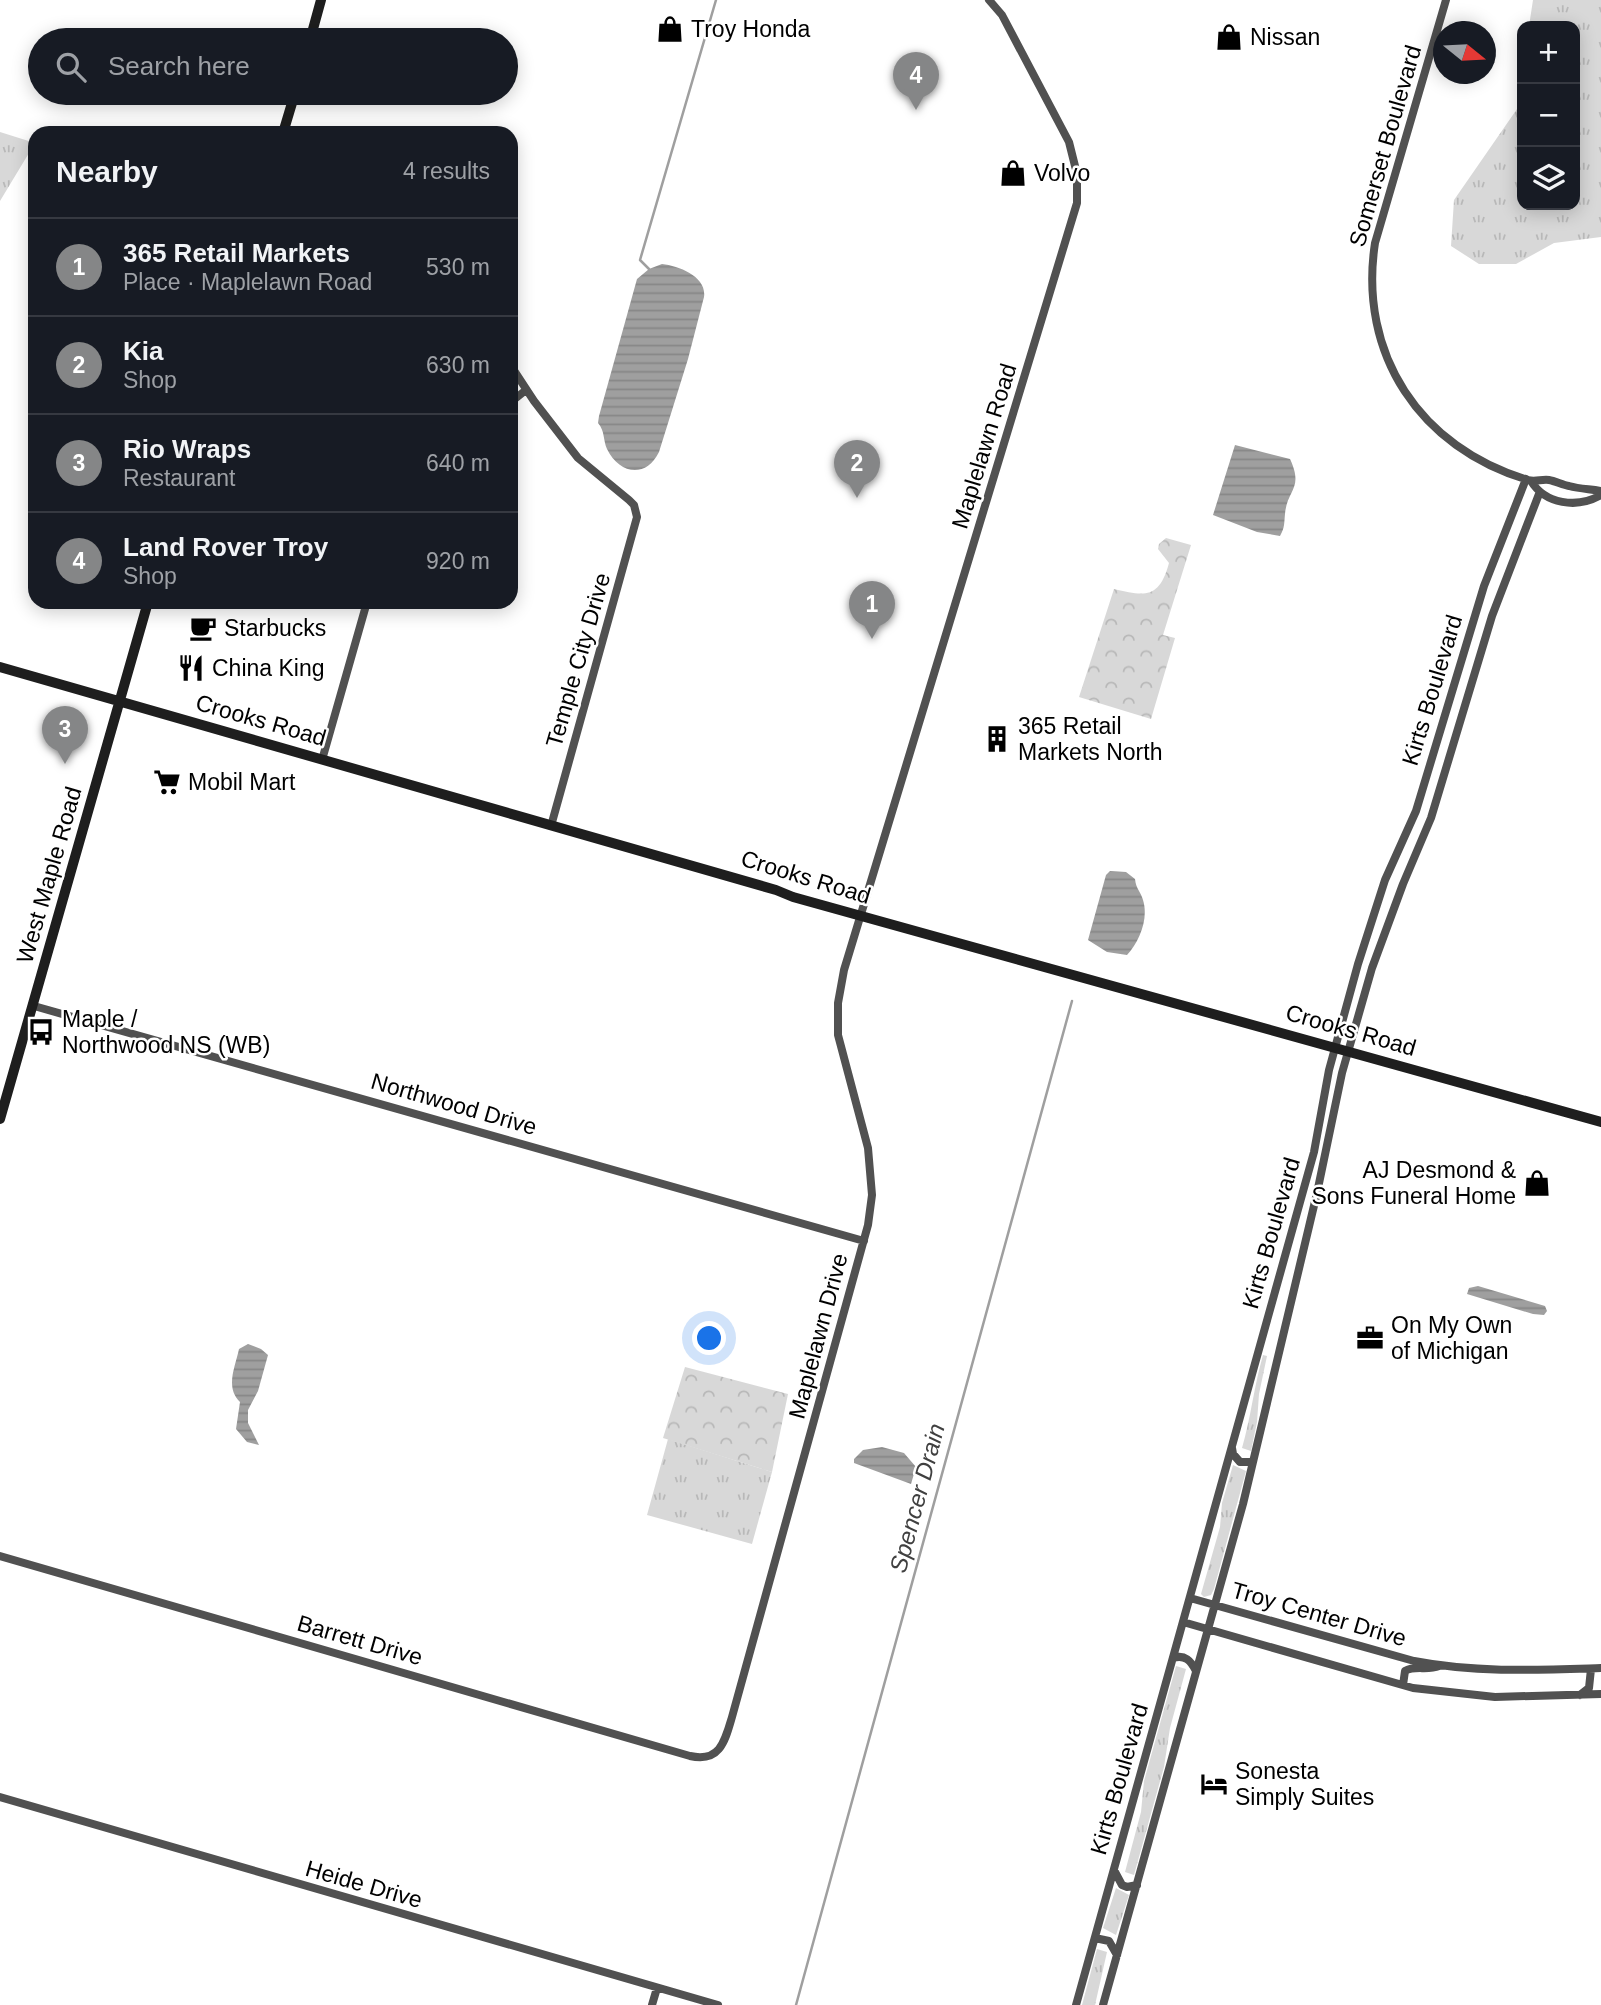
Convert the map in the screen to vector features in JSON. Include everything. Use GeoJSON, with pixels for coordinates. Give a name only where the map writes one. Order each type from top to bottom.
{"type":"FeatureCollection","features":[{"type":"Feature","properties":{"kind":"main road"},"geometry":{"type":"LineString","coordinates":[[313,28],[321,0]]}},
{"type":"Feature","properties":{"kind":"main road"},"geometry":{"type":"LineString","coordinates":[[286,126],[292,105]]}},
{"type":"Feature","properties":{"kind":"main road","name":"West Maple Road"},"geometry":{"type":"LineString","coordinates":[[0,1119],[146,609]]}},
{"type":"Feature","properties":{"kind":"main road","name":"Crooks Road"},"geometry":{"type":"LineString","coordinates":[[0,667],[860,915],[1601,1122]]}},
{"type":"Feature","properties":{"kind":"street","name":"Maplelawn Road"},"geometry":{"type":"LineString","coordinates":[[860,915],[1077,203],[1077,174],[1065,132],[1002,15],[989,0]]}},
{"type":"Feature","properties":{"kind":"street","name":"Somerset Boulevard"},"geometry":{"type":"LineString","coordinates":[[1446,0],[1375,243],[1371,278],[1375,319],[1383,349],[1406,394],[1425,419],[1467,453],[1528,480],[1549,480],[1601,493]]}},
{"type":"Feature","properties":{"kind":"street"},"geometry":{"type":"LineString","coordinates":[[518,377],[526,390],[518,396]]}},
{"type":"Feature","properties":{"kind":"street","name":"Temple City Drive"},"geometry":{"type":"LineString","coordinates":[[526,390],[578,458],[634,505],[637,517],[551,826]]}},
{"type":"Feature","properties":{"kind":"street"},"geometry":{"type":"LineString","coordinates":[[1528,480],[1539,494],[1552,499],[1578,503],[1601,493]]}},
{"type":"Feature","properties":{"kind":"street","name":"Kirts Boulevard"},"geometry":{"type":"LineString","coordinates":[[1103,2005],[1253,1462],[1269,1350],[1335,1048],[1385,880],[1416,811],[1484,586],[1528,480]]}},
{"type":"Feature","properties":{"kind":"street","name":"Kirts Boulevard"},"geometry":{"type":"LineString","coordinates":[[1076,2005],[1232,1445],[1269,1350],[1348,1052],[1381,941],[1431,818],[1492,616],[1539,494]]}},
{"type":"Feature","properties":{"kind":"street"},"geometry":{"type":"LineString","coordinates":[[322,760],[365,609]]}},
{"type":"Feature","properties":{"kind":"street","name":"Maplelawn Drive"},"geometry":{"type":"LineString","coordinates":[[709,1757],[718,1750],[727,1731],[864,1241],[872,1197],[866,1134],[842,1057],[837,1026],[841,986],[860,915]]}},
{"type":"Feature","properties":{"kind":"street","name":"Northwood Drive"},"geometry":{"type":"LineString","coordinates":[[34,1006],[864,1241]]}},
{"type":"Feature","properties":{"kind":"street"},"geometry":{"type":"LineString","coordinates":[[1232,1445],[1236,1459],[1244,1463],[1253,1462]]}},
{"type":"Feature","properties":{"kind":"street","name":"Barrett Drive"},"geometry":{"type":"LineString","coordinates":[[0,1556],[690,1756],[709,1757]]}},
{"type":"Feature","properties":{"kind":"street","name":"Troy Center Drive"},"geometry":{"type":"LineString","coordinates":[[1190,1598],[1438,1666],[1499,1671],[1601,1668]]}},
{"type":"Feature","properties":{"kind":"street","name":"Troy Center Drive"},"geometry":{"type":"LineString","coordinates":[[1183,1622],[1403,1685],[1494,1697],[1601,1695]]}},
{"type":"Feature","properties":{"kind":"street"},"geometry":{"type":"LineString","coordinates":[[1173,1658],[1185,1657],[1196,1671]]}},
{"type":"Feature","properties":{"kind":"street","name":"Troy Center Drive"},"geometry":{"type":"LineString","coordinates":[[1403,1685],[1405,1671],[1438,1666]]}},
{"type":"Feature","properties":{"kind":"street"},"geometry":{"type":"LineString","coordinates":[[1580,1695],[1589,1688],[1591,1669]]}},
{"type":"Feature","properties":{"kind":"street","name":"Heide Drive"},"geometry":{"type":"LineString","coordinates":[[0,1797],[718,2005]]}},
{"type":"Feature","properties":{"kind":"street"},"geometry":{"type":"LineString","coordinates":[[1114,1869],[1115,1877],[1122,1885],[1137,1885]]}},
{"type":"Feature","properties":{"kind":"street"},"geometry":{"type":"LineString","coordinates":[[1095,1938],[1109,1941],[1117,1955]]}},
{"type":"Feature","properties":{"kind":"street"},"geometry":{"type":"LineString","coordinates":[[652,2005],[657,1988]]}},
{"type":"Feature","properties":{"kind":"green space"},"geometry":{"type":"Polygon","coordinates":[[[1533,0],[1601,0],[1601,237],[1554,243],[1516,264],[1479,264],[1451,246],[1454,200],[1517,109],[1517,210],[1580,210],[1580,21],[1530,21],[1533,0]]]}},
{"type":"Feature","properties":{"kind":"green space"},"geometry":{"type":"Polygon","coordinates":[[[0,132],[28,141],[28,155],[0,201],[0,132]]]}},
{"type":"Feature","properties":{"kind":"green space"},"geometry":{"type":"Polygon","coordinates":[[[1166,538],[1191,545],[1163,635],[1175,638],[1151,719],[1079,697],[1114,589],[1142,594],[1155,589],[1165,575],[1169,563],[1158,549],[1159,544],[1166,538]]]}},
{"type":"Feature","properties":{"kind":"green space"},"geometry":{"type":"Polygon","coordinates":[[[1263,1355],[1267,1356],[1251,1451],[1242,1448],[1263,1355]]]}},
{"type":"Feature","properties":{"kind":"green space"},"geometry":{"type":"Polygon","coordinates":[[[685,1367],[788,1394],[772,1472],[663,1438],[685,1367]]]}},
{"type":"Feature","properties":{"kind":"green space"},"geometry":{"type":"Polygon","coordinates":[[[668,1439],[772,1472],[752,1544],[647,1515],[668,1439]]]}},
{"type":"Feature","properties":{"kind":"green space"},"geometry":{"type":"Polygon","coordinates":[[[1233,1465],[1246,1471],[1214,1589],[1211,1595],[1204,1597],[1201,1594],[1220,1527],[1222,1503],[1233,1465]]]}},
{"type":"Feature","properties":{"kind":"green space"},"geometry":{"type":"Polygon","coordinates":[[[1176,1666],[1186,1669],[1170,1728],[1164,1767],[1134,1875],[1125,1872],[1141,1812],[1144,1781],[1176,1666]]]}},
{"type":"Feature","properties":{"kind":"green space"},"geometry":{"type":"Polygon","coordinates":[[[1116,1888],[1129,1895],[1116,1935],[1103,1928],[1116,1888]]]}},
{"type":"Feature","properties":{"kind":"green space"},"geometry":{"type":"Polygon","coordinates":[[[1097,1949],[1107,1952],[1095,2005],[1082,2005],[1097,1949]]]}},
{"type":"Feature","properties":{"kind":"shaded area"},"geometry":{"type":"Polygon","coordinates":[[[662,264],[677,267],[697,278],[704,290],[704,297],[659,452],[647,466],[633,470],[618,464],[612,457],[598,423],[637,279],[649,269],[662,264]]]}},
{"type":"Feature","properties":{"kind":"shaded area"},"geometry":{"type":"Polygon","coordinates":[[[1235,445],[1290,459],[1295,483],[1286,506],[1284,527],[1280,536],[1257,532],[1213,515],[1235,445]]]}},
{"type":"Feature","properties":{"kind":"shaded area"},"geometry":{"type":"Polygon","coordinates":[[[1110,871],[1126,872],[1135,879],[1145,907],[1142,930],[1127,955],[1107,952],[1088,940],[1106,875],[1110,871]]]}},
{"type":"Feature","properties":{"kind":"shaded area"},"geometry":{"type":"Polygon","coordinates":[[[1478,1286],[1545,1306],[1547,1311],[1544,1315],[1533,1314],[1467,1294],[1469,1288],[1478,1286]]]}},
{"type":"Feature","properties":{"kind":"shaded area"},"geometry":{"type":"Polygon","coordinates":[[[248,1344],[268,1355],[258,1391],[248,1410],[248,1423],[259,1445],[247,1442],[236,1429],[240,1402],[233,1390],[232,1377],[239,1349],[248,1344]]]}},
{"type":"Feature","properties":{"kind":"shaded area"},"geometry":{"type":"Polygon","coordinates":[[[882,1447],[904,1453],[916,1467],[911,1484],[854,1463],[854,1459],[863,1450],[882,1447]]]}},
{"type":"Feature","properties":{"kind":"waterway"},"geometry":{"type":"LineString","coordinates":[[649,269],[640,260],[716,0]]}},
{"type":"Feature","properties":{"kind":"waterway","name":"Spencer Drain"},"geometry":{"type":"LineString","coordinates":[[796,2005],[1072,1001]]}},
{"type":"Feature","properties":{"kind":"place","name":"Troy Honda"},"geometry":{"type":"Point","coordinates":[670,29]}},
{"type":"Feature","properties":{"kind":"place","name":"Nissan"},"geometry":{"type":"Point","coordinates":[1229,37]}},
{"type":"Feature","properties":{"kind":"place","name":"Land Rover Troy"},"geometry":{"type":"Point","coordinates":[916,110]}},
{"type":"Feature","properties":{"kind":"place","name":"Volvo"},"geometry":{"type":"Point","coordinates":[1013,173]}},
{"type":"Feature","properties":{"kind":"place","name":"Kia"},"geometry":{"type":"Point","coordinates":[857,498]}},
{"type":"Feature","properties":{"kind":"place","name":"Starbucks"},"geometry":{"type":"Point","coordinates":[203,628]}},
{"type":"Feature","properties":{"kind":"place","name":"365 Retail Markets"},"geometry":{"type":"Point","coordinates":[872,639]}},
{"type":"Feature","properties":{"kind":"place","name":"China King"},"geometry":{"type":"Point","coordinates":[191,668]}},
{"type":"Feature","properties":{"kind":"place","name":"365 Retail Markets North"},"geometry":{"type":"Point","coordinates":[997,739]}},
{"type":"Feature","properties":{"kind":"place","name":"Rio Wraps"},"geometry":{"type":"Point","coordinates":[65,764]}},
{"type":"Feature","properties":{"kind":"place","name":"Mobil Mart"},"geometry":{"type":"Point","coordinates":[167,782]}},
{"type":"Feature","properties":{"kind":"place","name":"Maple / Northwood NS (WB)"},"geometry":{"type":"Point","coordinates":[41,1032]}},
{"type":"Feature","properties":{"kind":"place","name":"AJ Desmond & Sons Funeral Home"},"geometry":{"type":"Point","coordinates":[1537,1183]}},
{"type":"Feature","properties":{"kind":"place","name":"On My Own of Michigan"},"geometry":{"type":"Point","coordinates":[1370,1338]}},
{"type":"Feature","properties":{"kind":"place","name":"Sonesta Simply Suites"},"geometry":{"type":"Point","coordinates":[1214,1784]}}]}
